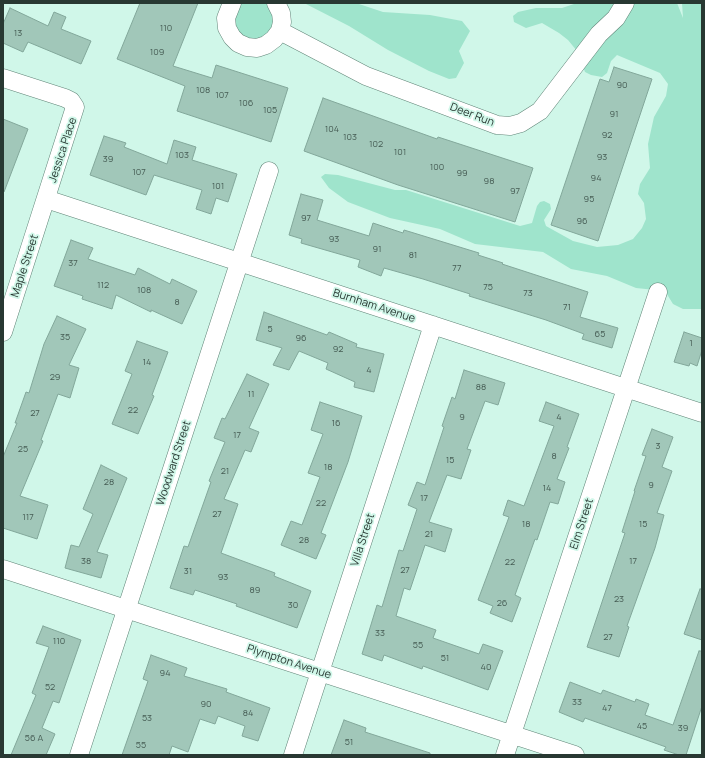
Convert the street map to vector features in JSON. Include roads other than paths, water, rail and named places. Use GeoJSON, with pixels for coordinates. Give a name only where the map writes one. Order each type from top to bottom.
{"type":"FeatureCollection","features":[{"type":"Feature","properties":{"kind":"street"},"geometry":{"type":"LineString","coordinates":[[232,3],[226,18],[227,28],[232,37],[238,43],[248,47],[257,48],[266,45],[274,39],[280,31],[282,22],[281,13],[276,3]]}},
{"type":"Feature","properties":{"kind":"street","name":"Deer Run"},"geometry":{"type":"LineString","coordinates":[[280,31],[366,76],[497,125],[510,126],[521,124],[540,111],[599,34],[616,18],[625,3]]}},
{"type":"Feature","properties":{"kind":"street","name":"Jessica Place"},"geometry":{"type":"LineString","coordinates":[[3,78],[65,98],[71,101],[75,108],[46,199]]}},
{"type":"Feature","properties":{"kind":"street","name":"Woodward Street"},"geometry":{"type":"LineString","coordinates":[[79,755],[269,171]]}},
{"type":"Feature","properties":{"kind":"street","name":"Burnham Avenue"},"geometry":{"type":"LineString","coordinates":[[46,199],[702,413]]}},
{"type":"Feature","properties":{"kind":"street","name":"Maple Street"},"geometry":{"type":"LineString","coordinates":[[3,332],[9,292],[46,199]]}},
{"type":"Feature","properties":{"kind":"street","name":"Elm Street"},"geometry":{"type":"LineString","coordinates":[[505,755],[658,292]]}},
{"type":"Feature","properties":{"kind":"street","name":"Villa Street"},"geometry":{"type":"LineString","coordinates":[[293,755],[433,325]]}},
{"type":"Feature","properties":{"kind":"street","name":"Plympton Avenue"},"geometry":{"type":"LineString","coordinates":[[3,569],[575,755]]}}]}
